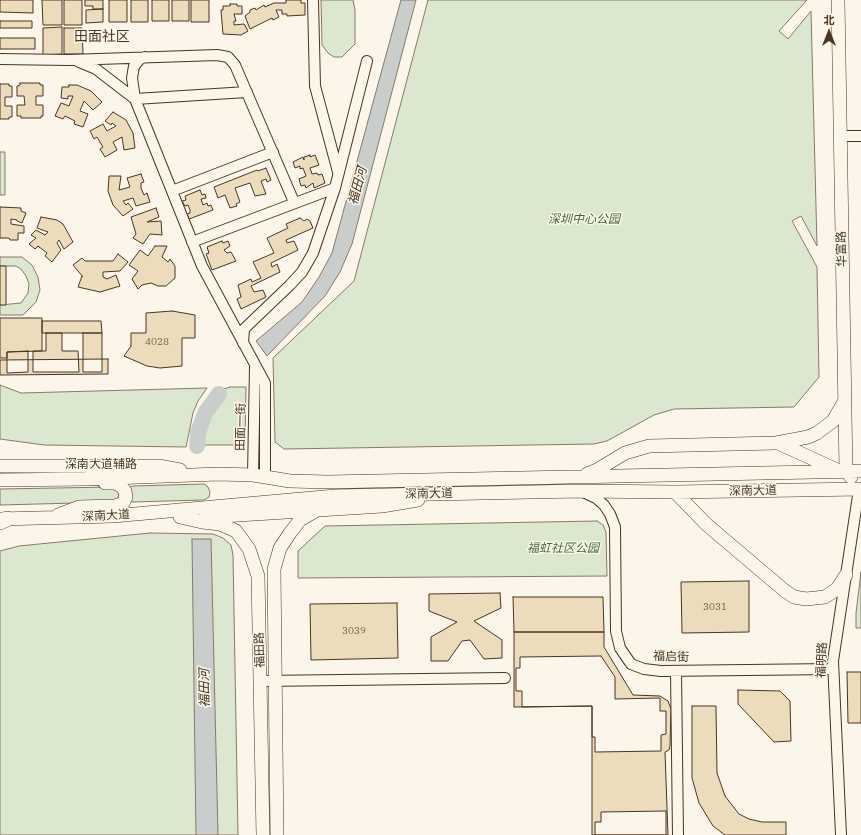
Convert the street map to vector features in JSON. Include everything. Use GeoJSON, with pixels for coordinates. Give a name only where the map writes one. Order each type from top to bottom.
{"type":"FeatureCollection","features":[{"type":"Feature","properties":{"kind":"main road","name":"华富路"},"geometry":{"type":"LineString","coordinates":[[838,0],[846,471]]}},
{"type":"Feature","properties":{"kind":"main road"},"geometry":{"type":"LineString","coordinates":[[577,476],[597,470],[625,453],[649,446],[776,443],[797,440],[817,433],[833,420],[838,414],[845,398]]}},
{"type":"Feature","properties":{"kind":"main road"},"geometry":{"type":"LineString","coordinates":[[776,443],[824,465],[846,471],[861,471]]}},
{"type":"Feature","properties":{"kind":"main road","name":"深南大道辅路"},"geometry":{"type":"LineString","coordinates":[[0,466],[158,466],[202,474]]}},
{"type":"Feature","properties":{"kind":"main road"},"geometry":{"type":"LineString","coordinates":[[846,471],[860,487]]}},
{"type":"Feature","properties":{"kind":"main road","name":"深南大道"},"geometry":{"type":"LineString","coordinates":[[0,480],[85,480],[202,474],[259,476],[290,481],[335,482],[846,471]]}},
{"type":"Feature","properties":{"kind":"main road"},"geometry":{"type":"LineString","coordinates":[[51,518],[78,506],[115,506],[123,502],[126,497],[125,491],[121,486],[85,480]]}},
{"type":"Feature","properties":{"kind":"main road","name":"深南大道"},"geometry":{"type":"LineString","coordinates":[[2,520],[113,516],[313,498],[579,491],[675,492],[860,487]]}},
{"type":"Feature","properties":{"kind":"main road"},"geometry":{"type":"LineString","coordinates":[[675,492],[706,524],[794,597],[806,599],[825,597],[837,589],[846,574]]}},
{"type":"Feature","properties":{"kind":"main road"},"geometry":{"type":"LineString","coordinates":[[153,513],[180,517],[317,510],[398,504],[434,494]]}},
{"type":"Feature","properties":{"kind":"main road","name":"福田路"},"geometry":{"type":"LineString","coordinates":[[277,835],[274,580],[276,560],[280,548],[300,520],[317,510]]}},
{"type":"Feature","properties":{"kind":"main road","name":"福田路"},"geometry":{"type":"LineString","coordinates":[[180,517],[229,527],[241,535],[250,549],[258,576],[263,835]]}},
{"type":"Feature","properties":{"kind":"street"},"geometry":{"type":"LineString","coordinates":[[313,0],[315,86],[339,174]]}},
{"type":"Feature","properties":{"kind":"street"},"geometry":{"type":"LineString","coordinates":[[0,60],[69,60],[217,55],[228,57],[235,65],[294,202]]}},
{"type":"Feature","properties":{"kind":"street"},"geometry":{"type":"LineString","coordinates":[[118,58],[108,65],[107,73],[111,80],[119,83],[126,81],[136,62],[145,57]]}},
{"type":"Feature","properties":{"kind":"street"},"geometry":{"type":"LineString","coordinates":[[118,58],[128,61],[132,71],[132,84],[135,99],[192,242],[202,266],[255,366]]}},
{"type":"Feature","properties":{"kind":"street"},"geometry":{"type":"LineString","coordinates":[[69,60],[88,65],[111,80],[135,99],[247,92]]}},
{"type":"Feature","properties":{"kind":"street"},"geometry":{"type":"LineString","coordinates":[[243,343],[244,329],[302,272],[313,253],[336,188],[367,61]]}},
{"type":"Feature","properties":{"kind":"street"},"geometry":{"type":"LineString","coordinates":[[840,136],[861,136]]}},
{"type":"Feature","properties":{"kind":"street"},"geometry":{"type":"LineString","coordinates":[[172,191],[273,152]]}},
{"type":"Feature","properties":{"kind":"street"},"geometry":{"type":"LineString","coordinates":[[192,242],[294,202],[336,188]]}},
{"type":"Feature","properties":{"kind":"street","name":"田面一街"},"geometry":{"type":"LineString","coordinates":[[255,366],[259,476]]}},
{"type":"Feature","properties":{"kind":"street","name":"田面一街"},"geometry":{"type":"LineString","coordinates":[[255,366],[265,383],[259,476]]}},
{"type":"Feature","properties":{"kind":"street","name":"福明路"},"geometry":{"type":"LineString","coordinates":[[841,835],[833,669],[834,649],[860,487]]}},
{"type":"Feature","properties":{"kind":"street","name":"福启街"},"geometry":{"type":"LineString","coordinates":[[579,491],[600,502],[610,514],[616,527],[616,631],[620,648],[627,659],[638,667],[653,670],[676,671],[833,669]]}},
{"type":"Feature","properties":{"kind":"street"},"geometry":{"type":"LineString","coordinates":[[676,671],[678,835]]}},
{"type":"Feature","properties":{"kind":"street"},"geometry":{"type":"LineString","coordinates":[[261,681],[505,678]]}},
{"type":"Feature","properties":{"kind":"green space"},"geometry":{"type":"Polygon","coordinates":[[[321,0],[353,0],[355,10],[355,44],[342,57],[334,57],[328,53],[322,45],[321,0]]]}},
{"type":"Feature","properties":{"kind":"green space","name":"深圳中心公园"},"geometry":{"type":"Polygon","coordinates":[[[428,0],[807,0],[779,31],[788,39],[811,11],[817,246],[801,216],[792,221],[817,267],[819,377],[794,407],[674,409],[654,415],[607,441],[594,444],[284,449],[275,442],[273,358],[354,281],[428,0]]]}},
{"type":"Feature","properties":{"kind":"green space"},"geometry":{"type":"Polygon","coordinates":[[[0,152],[5,152],[5,195],[0,195],[0,152]]]}},
{"type":"Feature","properties":{"kind":"green space"},"geometry":{"type":"Polygon","coordinates":[[[0,257],[22,257],[32,265],[38,277],[40,290],[36,302],[23,315],[0,315],[0,305],[21,303],[28,293],[29,284],[21,269],[16,266],[0,266],[0,257]]]}},
{"type":"Feature","properties":{"kind":"green space"},"geometry":{"type":"Polygon","coordinates":[[[0,385],[21,393],[207,388],[198,401],[193,413],[186,447],[44,445],[0,439],[0,385]]]}},
{"type":"Feature","properties":{"kind":"green space"},"geometry":{"type":"Polygon","coordinates":[[[230,387],[246,387],[245,445],[203,445],[210,411],[224,389],[230,387]]]}},
{"type":"Feature","properties":{"kind":"green space"},"geometry":{"type":"Polygon","coordinates":[[[204,484],[208,487],[210,492],[209,497],[204,500],[130,501],[130,487],[133,486],[204,484]]]}},
{"type":"Feature","properties":{"kind":"green space"},"geometry":{"type":"Polygon","coordinates":[[[113,487],[118,489],[119,496],[113,502],[0,505],[0,489],[113,487]]]}},
{"type":"Feature","properties":{"kind":"green space","name":"福虹社区公园"},"geometry":{"type":"Polygon","coordinates":[[[597,521],[603,525],[606,532],[607,576],[298,578],[298,551],[325,526],[597,521]]]}},
{"type":"Feature","properties":{"kind":"green space"},"geometry":{"type":"Polygon","coordinates":[[[150,533],[213,534],[223,538],[231,545],[233,555],[238,835],[0,835],[0,551],[19,546],[150,533]]]}},
{"type":"Feature","properties":{"kind":"green space"},"geometry":{"type":"Polygon","coordinates":[[[861,572],[861,628],[856,628],[856,613],[861,572]]]}},
{"type":"Feature","properties":{"kind":"water"},"geometry":{"type":"Polygon","coordinates":[[[401,0],[416,0],[352,244],[340,272],[325,296],[267,356],[256,341],[302,302],[319,277],[332,253],[401,0]]]}},
{"type":"Feature","properties":{"kind":"water"},"geometry":{"type":"Polygon","coordinates":[[[192,539],[211,539],[218,835],[196,835],[192,539]]]}},
{"type":"Feature","properties":{"kind":"building"},"geometry":{"type":"Polygon","coordinates":[[[0,0],[33,0],[33,13],[0,12],[0,0]]]}},
{"type":"Feature","properties":{"kind":"building"},"geometry":{"type":"Polygon","coordinates":[[[42,0],[62,0],[62,25],[43,25],[42,0]]]}},
{"type":"Feature","properties":{"kind":"building"},"geometry":{"type":"Polygon","coordinates":[[[64,0],[82,0],[82,25],[64,25],[64,0]]]}},
{"type":"Feature","properties":{"kind":"building"},"geometry":{"type":"Polygon","coordinates":[[[85,0],[103,0],[103,9],[93,9],[93,6],[85,6],[85,0]]]}},
{"type":"Feature","properties":{"kind":"building"},"geometry":{"type":"Polygon","coordinates":[[[109,0],[127,0],[127,22],[109,22],[109,0]]]}},
{"type":"Feature","properties":{"kind":"building"},"geometry":{"type":"Polygon","coordinates":[[[131,0],[148,0],[148,22],[131,22],[131,0]]]}},
{"type":"Feature","properties":{"kind":"building"},"geometry":{"type":"Polygon","coordinates":[[[152,0],[169,0],[169,21],[152,21],[152,0]]]}},
{"type":"Feature","properties":{"kind":"building"},"geometry":{"type":"Polygon","coordinates":[[[172,0],[189,0],[189,21],[172,21],[172,0]]]}},
{"type":"Feature","properties":{"kind":"building"},"geometry":{"type":"Polygon","coordinates":[[[191,0],[209,0],[209,22],[191,22],[191,0]]]}},
{"type":"Feature","properties":{"kind":"building"},"geometry":{"type":"Polygon","coordinates":[[[286,0],[301,0],[301,3],[305,3],[305,15],[287,16],[287,14],[282,14],[282,10],[276,10],[279,17],[273,20],[272,18],[250,29],[245,16],[250,12],[250,10],[255,8],[256,10],[264,5],[265,7],[274,3],[286,3],[286,0]]]}},
{"type":"Feature","properties":{"kind":"building"},"geometry":{"type":"Polygon","coordinates":[[[230,4],[242,6],[242,14],[234,14],[236,21],[234,21],[234,25],[244,24],[248,31],[241,35],[223,34],[221,10],[223,10],[223,6],[230,6],[230,4]]]}},
{"type":"Feature","properties":{"kind":"building"},"geometry":{"type":"Polygon","coordinates":[[[103,9],[103,22],[86,23],[86,10],[103,9]]]}},
{"type":"Feature","properties":{"kind":"building"},"geometry":{"type":"Polygon","coordinates":[[[0,21],[32,21],[32,28],[0,28],[0,21]]]}},
{"type":"Feature","properties":{"kind":"building"},"geometry":{"type":"Polygon","coordinates":[[[62,27],[62,54],[43,55],[43,28],[62,27]]]}},
{"type":"Feature","properties":{"kind":"building"},"geometry":{"type":"Polygon","coordinates":[[[64,28],[82,28],[83,54],[64,54],[64,28]]]}},
{"type":"Feature","properties":{"kind":"building"},"geometry":{"type":"Polygon","coordinates":[[[0,38],[35,38],[35,49],[0,49],[0,38]]]}},
{"type":"Feature","properties":{"kind":"building"},"geometry":{"type":"Polygon","coordinates":[[[20,83],[40,83],[40,85],[43,85],[43,96],[36,96],[36,105],[43,105],[43,116],[41,116],[41,118],[21,118],[21,116],[17,116],[17,105],[25,105],[24,96],[17,96],[17,86],[20,85],[20,83]]]}},
{"type":"Feature","properties":{"kind":"building"},"geometry":{"type":"Polygon","coordinates":[[[0,84],[9,84],[9,86],[12,86],[12,97],[5,97],[5,106],[12,106],[12,117],[9,117],[9,119],[0,119],[0,84]]]}},
{"type":"Feature","properties":{"kind":"building"},"geometry":{"type":"Polygon","coordinates":[[[69,85],[77,85],[91,91],[102,102],[93,110],[84,101],[80,111],[88,114],[83,127],[74,124],[75,121],[65,116],[63,119],[55,116],[61,103],[69,106],[73,96],[68,96],[68,99],[61,98],[62,87],[69,87],[69,85]]]}},
{"type":"Feature","properties":{"kind":"building"},"geometry":{"type":"Polygon","coordinates":[[[113,112],[126,120],[133,133],[135,148],[124,150],[122,137],[113,142],[117,150],[105,157],[100,149],[103,147],[97,137],[94,139],[90,131],[103,124],[107,131],[116,126],[105,121],[113,112]]]}},
{"type":"Feature","properties":{"kind":"building"},"geometry":{"type":"Polygon","coordinates":[[[310,155],[310,157],[315,155],[319,165],[310,168],[312,174],[322,174],[325,183],[314,188],[313,183],[306,188],[305,185],[301,186],[299,179],[306,176],[303,168],[300,169],[300,166],[295,168],[293,162],[303,157],[304,160],[304,157],[310,155]]]}},
{"type":"Feature","properties":{"kind":"building"},"geometry":{"type":"Polygon","coordinates":[[[266,168],[271,180],[267,182],[266,179],[261,181],[266,194],[255,196],[250,183],[235,188],[240,202],[236,204],[237,206],[230,208],[225,195],[218,198],[214,187],[257,170],[266,168]]]}},
{"type":"Feature","properties":{"kind":"building"},"geometry":{"type":"Polygon","coordinates":[[[141,174],[144,182],[141,183],[141,188],[144,195],[147,193],[150,202],[136,206],[133,198],[123,201],[126,205],[128,203],[133,209],[123,216],[113,205],[108,191],[109,176],[121,176],[119,190],[130,187],[127,178],[141,174]]]}},
{"type":"Feature","properties":{"kind":"building"},"geometry":{"type":"Polygon","coordinates":[[[200,190],[202,195],[205,194],[206,198],[201,199],[203,205],[207,203],[208,206],[211,205],[213,210],[189,219],[187,214],[190,213],[190,210],[188,205],[185,206],[182,201],[186,200],[185,196],[200,190]]]}},
{"type":"Feature","properties":{"kind":"building"},"geometry":{"type":"Polygon","coordinates":[[[0,207],[21,208],[21,211],[26,213],[22,223],[11,219],[11,224],[24,226],[24,233],[18,233],[18,240],[0,238],[0,207]]]}},
{"type":"Feature","properties":{"kind":"building"},"geometry":{"type":"Polygon","coordinates":[[[156,208],[159,217],[147,222],[161,221],[162,235],[150,234],[143,244],[133,238],[136,234],[131,217],[156,208]]]}},
{"type":"Feature","properties":{"kind":"building"},"geometry":{"type":"Polygon","coordinates":[[[41,217],[57,220],[63,224],[73,242],[64,249],[59,240],[57,243],[61,250],[52,262],[45,256],[47,253],[38,246],[35,249],[29,244],[36,238],[31,235],[36,230],[45,235],[48,232],[37,228],[41,217]]]}},
{"type":"Feature","properties":{"kind":"building"},"geometry":{"type":"Polygon","coordinates":[[[300,218],[304,221],[307,219],[310,221],[313,228],[286,240],[287,243],[294,241],[298,250],[271,263],[272,267],[277,264],[280,272],[251,286],[254,292],[263,290],[266,297],[241,309],[237,299],[241,297],[238,285],[251,279],[252,282],[261,278],[253,262],[274,253],[267,238],[288,228],[286,224],[300,218]]]}},
{"type":"Feature","properties":{"kind":"building"},"geometry":{"type":"Polygon","coordinates":[[[222,241],[223,243],[228,241],[230,246],[224,250],[227,253],[231,252],[236,261],[212,270],[206,254],[209,253],[207,247],[222,241]]]}},
{"type":"Feature","properties":{"kind":"building"},"geometry":{"type":"Polygon","coordinates":[[[155,246],[167,246],[162,257],[168,262],[170,259],[175,266],[175,278],[166,286],[158,286],[151,283],[142,285],[138,289],[132,279],[138,271],[129,265],[140,250],[148,256],[155,246]]]}},
{"type":"Feature","properties":{"kind":"building"},"geometry":{"type":"Polygon","coordinates":[[[118,254],[128,262],[120,271],[103,272],[103,277],[107,279],[116,275],[120,286],[100,292],[78,287],[82,276],[83,277],[73,265],[82,258],[85,261],[113,261],[118,254]]]}},
{"type":"Feature","properties":{"kind":"building"},"geometry":{"type":"Polygon","coordinates":[[[0,266],[6,266],[6,305],[0,305],[0,266]]]}},
{"type":"Feature","properties":{"kind":"building"},"geometry":{"type":"Polygon","coordinates":[[[172,311],[195,315],[195,338],[182,338],[182,366],[160,368],[147,366],[124,356],[131,346],[131,333],[146,333],[146,313],[172,311]]]}},
{"type":"Feature","properties":{"kind":"building"},"geometry":{"type":"Polygon","coordinates":[[[0,318],[42,318],[42,351],[7,352],[7,358],[0,358],[0,318]]]}},
{"type":"Feature","properties":{"kind":"building"},"geometry":{"type":"Polygon","coordinates":[[[42,321],[101,321],[102,333],[42,333],[42,321]]]}},
{"type":"Feature","properties":{"kind":"building"},"geometry":{"type":"Polygon","coordinates":[[[46,333],[62,333],[62,351],[78,351],[79,372],[33,372],[33,351],[46,351],[46,333]]]}},
{"type":"Feature","properties":{"kind":"building"},"geometry":{"type":"Polygon","coordinates":[[[83,333],[102,333],[102,372],[83,372],[83,333]]]}},
{"type":"Feature","properties":{"kind":"building"},"geometry":{"type":"Polygon","coordinates":[[[28,351],[28,372],[7,373],[7,352],[28,351]]]}},
{"type":"Feature","properties":{"kind":"building"},"geometry":{"type":"Polygon","coordinates":[[[108,359],[108,374],[0,375],[0,360],[108,359]]]}},
{"type":"Feature","properties":{"kind":"building"},"geometry":{"type":"Polygon","coordinates":[[[749,581],[749,632],[682,633],[681,582],[749,581]]]}},
{"type":"Feature","properties":{"kind":"building"},"geometry":{"type":"Polygon","coordinates":[[[500,593],[501,608],[474,621],[502,640],[502,658],[484,659],[470,640],[462,641],[448,661],[431,661],[431,637],[457,622],[429,611],[429,594],[500,593]]]}},
{"type":"Feature","properties":{"kind":"building"},"geometry":{"type":"Polygon","coordinates":[[[513,597],[603,597],[604,632],[514,632],[513,597]]]}},
{"type":"Feature","properties":{"kind":"building"},"geometry":{"type":"Polygon","coordinates":[[[397,603],[398,658],[311,660],[310,604],[397,603]]]}},
{"type":"Feature","properties":{"kind":"building"},"geometry":{"type":"Polygon","coordinates":[[[514,632],[604,632],[604,647],[633,695],[660,696],[668,701],[671,709],[670,746],[669,750],[665,752],[668,835],[592,835],[592,706],[514,707],[514,632]]]}},
{"type":"Feature","properties":{"kind":"building"},"geometry":{"type":"Polygon","coordinates":[[[601,656],[615,677],[615,699],[660,698],[660,711],[666,711],[666,734],[661,735],[661,751],[595,752],[595,737],[592,737],[592,706],[522,707],[522,691],[516,691],[516,668],[520,668],[520,657],[601,656]]]}},
{"type":"Feature","properties":{"kind":"building"},"geometry":{"type":"Polygon","coordinates":[[[847,672],[861,672],[861,723],[848,723],[847,672]]]}},
{"type":"Feature","properties":{"kind":"building"},"geometry":{"type":"Polygon","coordinates":[[[738,690],[780,691],[790,701],[791,741],[774,742],[738,704],[738,690]]]}},
{"type":"Feature","properties":{"kind":"building"},"geometry":{"type":"Polygon","coordinates":[[[692,706],[716,706],[717,773],[725,796],[739,814],[749,819],[762,822],[786,822],[786,835],[725,835],[713,826],[699,803],[692,778],[692,706]]]}},
{"type":"Feature","properties":{"kind":"building"},"geometry":{"type":"Polygon","coordinates":[[[666,811],[666,835],[595,835],[595,822],[601,822],[601,812],[666,811]]]}},
{"type":"Feature","properties":{"kind":"waterway","name":"福田河"},"geometry":{"type":"LineString","coordinates":[[197,446],[198,433],[205,413],[219,394]]}},
{"type":"Feature","properties":{"kind":"district","name":"田面社区"},"geometry":{"type":"Point","coordinates":[102,37]}}]}
